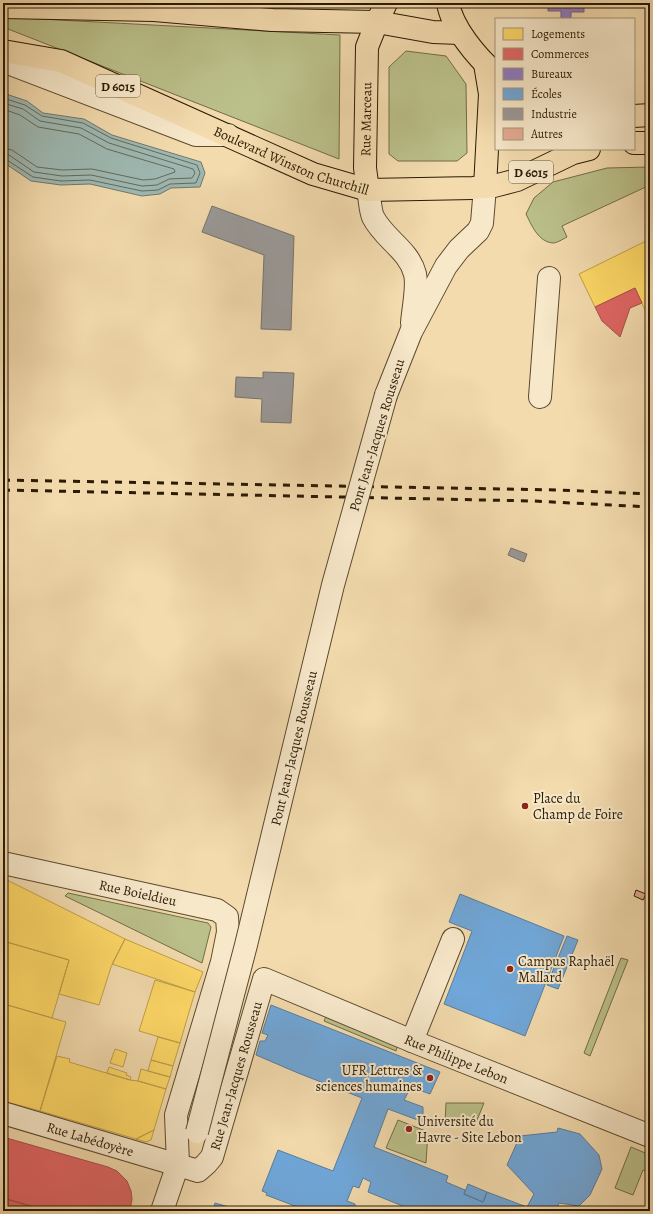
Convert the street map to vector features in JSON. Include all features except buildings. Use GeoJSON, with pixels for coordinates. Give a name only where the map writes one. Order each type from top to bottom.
{"type":"FeatureCollection","features":[{"type":"Feature","properties":{"kind":"main road"},"geometry":{"type":"LineString","coordinates":[[448,3],[460,33],[490,69],[485,187]]}},
{"type":"Feature","properties":{"kind":"main road"},"geometry":{"type":"LineString","coordinates":[[3,7],[154,10],[272,20],[381,12],[433,32],[460,33]]}},
{"type":"Feature","properties":{"kind":"main road","name":"Rue Marceau"},"geometry":{"type":"LineString","coordinates":[[368,190],[365,168],[368,46],[381,12]]}},
{"type":"Feature","properties":{"kind":"main road","name":"Boulevard Winston Churchill"},"geometry":{"type":"LineString","coordinates":[[3,51],[61,61],[312,174],[368,190],[485,187],[516,180],[574,153],[585,150]]}},
{"type":"Feature","properties":{"kind":"main road"},"geometry":{"type":"LineString","coordinates":[[635,116],[650,115]]}},
{"type":"Feature","properties":{"kind":"main road"},"geometry":{"type":"LineString","coordinates":[[635,142],[650,143]]}},
{"type":"Feature","properties":{"kind":"street"},"geometry":{"type":"LineString","coordinates":[[3,61],[196,135],[228,135]]}},
{"type":"Feature","properties":{"kind":"street","name":"Pont Jean-Jacques Rousseau"},"geometry":{"type":"LineString","coordinates":[[178,1164],[197,1132],[246,945],[333,585],[386,395],[411,332],[446,266],[459,249],[478,232],[482,223],[485,187]]}},
{"type":"Feature","properties":{"kind":"street","name":"Rue Marceau"},"geometry":{"type":"LineString","coordinates":[[368,190],[373,217]]}},
{"type":"Feature","properties":{"kind":"street","name":"Pont Jean-Jacques Rousseau"},"geometry":{"type":"LineString","coordinates":[[373,217],[384,232],[405,254],[415,274],[411,332]]}},
{"type":"Feature","properties":{"kind":"street"},"geometry":{"type":"LineString","coordinates":[[540,397],[549,278]]}},
{"type":"Feature","properties":{"kind":"street","name":"Rue Boieldieu"},"geometry":{"type":"LineString","coordinates":[[3,863],[216,910],[227,917],[228,932],[222,962],[176,1115],[178,1164]]}},
{"type":"Feature","properties":{"kind":"street"},"geometry":{"type":"LineString","coordinates":[[412,1041],[453,939]]}},
{"type":"Feature","properties":{"kind":"street","name":"Rue Jean-Jacques Rousseau"},"geometry":{"type":"LineString","coordinates":[[178,1164],[198,1171],[212,1156],[264,979]]}},
{"type":"Feature","properties":{"kind":"street","name":"Rue Philippe Lebon"},"geometry":{"type":"LineString","coordinates":[[264,979],[412,1041],[650,1136]]}},
{"type":"Feature","properties":{"kind":"street","name":"Rue Labédoyère"},"geometry":{"type":"LineString","coordinates":[[3,1113],[178,1164]]}},
{"type":"Feature","properties":{"kind":"street"},"geometry":{"type":"LineString","coordinates":[[162,1211],[178,1164]]}},
{"type":"Feature","properties":{"kind":"green space"},"geometry":{"type":"Polygon","coordinates":[[[3,17],[340,35],[339,159],[3,27],[3,17]]]}},
{"type":"Feature","properties":{"kind":"green space"},"geometry":{"type":"Polygon","coordinates":[[[406,51],[446,56],[466,84],[467,153],[457,161],[398,161],[389,154],[389,67],[406,51]]]}},
{"type":"Feature","properties":{"kind":"green space"},"geometry":{"type":"Polygon","coordinates":[[[650,167],[650,185],[562,226],[567,237],[556,242],[548,242],[539,236],[526,214],[534,198],[553,182],[607,168],[650,167]]]}},
{"type":"Feature","properties":{"kind":"green space"},"geometry":{"type":"Polygon","coordinates":[[[68,893],[208,923],[211,927],[202,963],[65,896],[68,893]]]}},
{"type":"Feature","properties":{"kind":"green space"},"geometry":{"type":"Polygon","coordinates":[[[621,958],[628,960],[590,1056],[584,1053],[621,958]]]}},
{"type":"Feature","properties":{"kind":"green space"},"geometry":{"type":"Polygon","coordinates":[[[327,1014],[398,1044],[396,1051],[324,1021],[327,1014]]]}},
{"type":"Feature","properties":{"kind":"green space"},"geometry":{"type":"Polygon","coordinates":[[[446,1103],[484,1103],[475,1125],[445,1124],[446,1103]]]}},
{"type":"Feature","properties":{"kind":"green space"},"geometry":{"type":"Polygon","coordinates":[[[398,1120],[428,1132],[426,1163],[386,1148],[398,1120]]]}},
{"type":"Feature","properties":{"kind":"green space"},"geometry":{"type":"Polygon","coordinates":[[[631,1147],[650,1155],[650,1173],[643,1170],[633,1195],[615,1188],[631,1147]]]}},
{"type":"Feature","properties":{"kind":"water"},"geometry":{"type":"Polygon","coordinates":[[[3,93],[27,101],[43,113],[84,119],[112,135],[201,162],[205,173],[200,187],[171,188],[160,194],[142,196],[90,184],[61,185],[31,181],[3,162],[3,93]]]}},
{"type":"Feature","properties":{"kind":"railway"},"geometry":{"type":"LineString","coordinates":[[3,480],[558,490],[650,494]]}},
{"type":"Feature","properties":{"kind":"railway"},"geometry":{"type":"LineString","coordinates":[[3,490],[533,501],[650,507]]}},
{"type":"Feature","properties":{"kind":"place","name":"Place du Champ de Foire"},"geometry":{"type":"Point","coordinates":[525,806]}},
{"type":"Feature","properties":{"kind":"place","name":"Campus Raphaël Mallard"},"geometry":{"type":"Point","coordinates":[510,969]}},
{"type":"Feature","properties":{"kind":"place","name":"UFR Lettres & sciences humaines"},"geometry":{"type":"Point","coordinates":[430,1078]}},
{"type":"Feature","properties":{"kind":"place","name":"Université du Havre - Site Lebon"},"geometry":{"type":"Point","coordinates":[409,1129]}}]}
